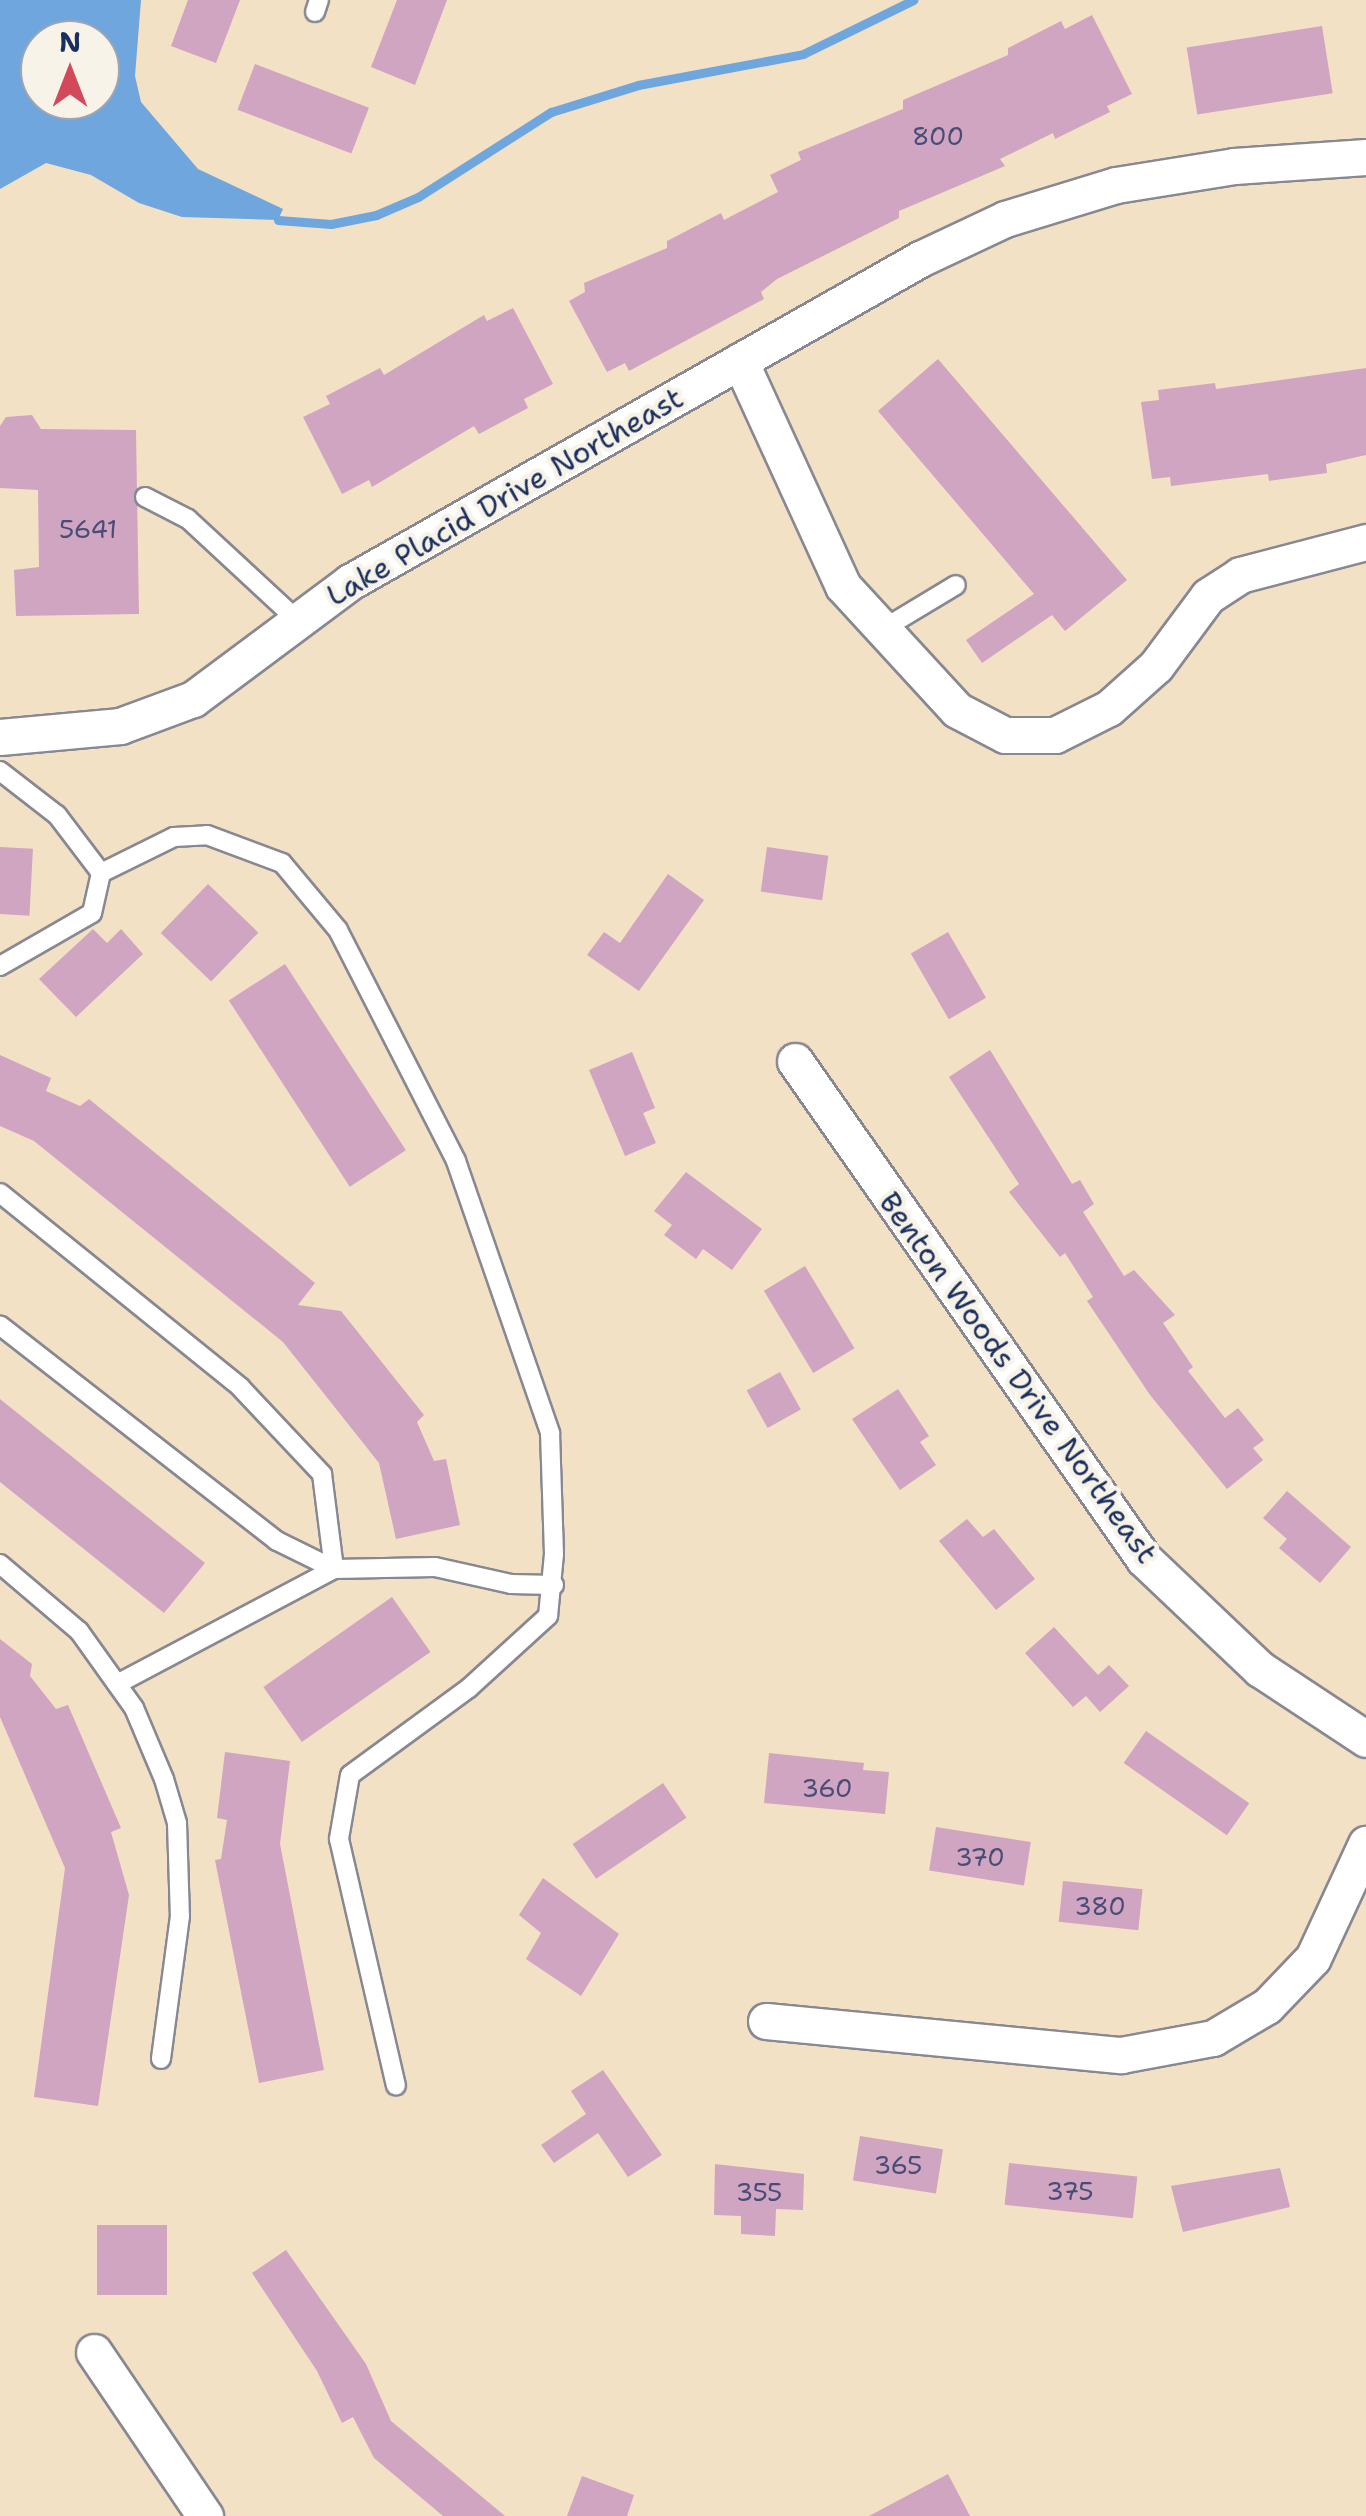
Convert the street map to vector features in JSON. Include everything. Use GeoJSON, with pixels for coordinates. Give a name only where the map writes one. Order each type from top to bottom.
{"type":"FeatureCollection","features":[{"type":"Feature","properties":{"kind":"street","name":"Lake Placid Drive Northeast"},"geometry":{"type":"LineString","coordinates":[[0,736],[154,717],[193,700],[350,582],[920,258],[1005,219],[1116,185],[1234,166],[1366,157]]}},
{"type":"Feature","properties":{"kind":"street"},"geometry":{"type":"LineString","coordinates":[[740,361],[843,586],[980,726],[1005,735],[1055,735],[1109,708],[1156,666],[1208,596],[1240,574],[1366,542]]}},
{"type":"Feature","properties":{"kind":"street","name":"Benton Woods Drive Northeast"},"geometry":{"type":"LineString","coordinates":[[795,1062],[1144,1559],[1260,1669],[1366,1739]]}},
{"type":"Feature","properties":{"kind":"street"},"geometry":{"type":"LineString","coordinates":[[766,2021],[1121,2055],[1198,2042],[1267,2006],[1313,1958],[1366,1844]]}},
{"type":"Feature","properties":{"kind":"street"},"geometry":{"type":"LineString","coordinates":[[94,2352],[205,2516]]}},
{"type":"Feature","properties":{"kind":"lane"},"geometry":{"type":"LineString","coordinates":[[145,497],[188,519],[298,620]]}},
{"type":"Feature","properties":{"kind":"lane"},"geometry":{"type":"LineString","coordinates":[[883,629],[956,585]]}},
{"type":"Feature","properties":{"kind":"lane"},"geometry":{"type":"LineString","coordinates":[[0,771],[56,815],[101,873]]}},
{"type":"Feature","properties":{"kind":"lane"},"geometry":{"type":"LineString","coordinates":[[101,873],[174,838],[207,836],[282,863],[338,930],[456,1161],[550,1433],[554,1585],[548,1616],[469,1688],[350,1776],[340,1839],[396,2085]]}},
{"type":"Feature","properties":{"kind":"lane"},"geometry":{"type":"LineString","coordinates":[[0,966],[92,913],[101,873]]}},
{"type":"Feature","properties":{"kind":"lane"},"geometry":{"type":"LineString","coordinates":[[0,1194],[240,1387],[322,1474],[334,1569]]}},
{"type":"Feature","properties":{"kind":"lane"},"geometry":{"type":"LineString","coordinates":[[0,1325],[276,1541],[334,1569]]}},
{"type":"Feature","properties":{"kind":"lane"},"geometry":{"type":"LineString","coordinates":[[0,1564],[79,1631],[134,1708],[177,1823],[180,1916],[161,2058]]}},
{"type":"Feature","properties":{"kind":"lane"},"geometry":{"type":"LineString","coordinates":[[117,1684],[334,1569],[435,1566],[512,1584],[554,1585]]}},
{"type":"Feature","properties":{"kind":"water"},"geometry":{"type":"Polygon","coordinates":[[[0,0],[141,0],[135,76],[141,102],[198,169],[283,209],[278,220],[182,217],[139,203],[91,175],[46,163],[0,189],[0,0]]]}},
{"type":"Feature","properties":{"kind":"building"},"geometry":{"type":"Polygon","coordinates":[[[188,0],[240,0],[216,63],[171,46],[188,0]]]}},
{"type":"Feature","properties":{"kind":"building"},"geometry":{"type":"Polygon","coordinates":[[[397,0],[447,0],[415,85],[371,67],[397,0]]]}},
{"type":"Feature","properties":{"kind":"building"},"geometry":{"type":"Polygon","coordinates":[[[1092,15],[1132,94],[1107,106],[1110,112],[1055,139],[1053,133],[1000,159],[1005,166],[899,211],[899,218],[777,279],[761,292],[764,299],[629,371],[625,363],[607,372],[569,301],[585,292],[584,283],[667,248],[667,241],[721,213],[724,220],[778,192],[770,175],[801,160],[798,152],[903,109],[903,100],[1008,55],[1008,48],[1061,21],[1065,29],[1092,15]]]}},
{"type":"Feature","properties":{"kind":"building"},"geometry":{"type":"Polygon","coordinates":[[[1322,26],[1333,93],[1197,115],[1187,47],[1322,26]]]}},
{"type":"Feature","properties":{"kind":"building"},"geometry":{"type":"Polygon","coordinates":[[[255,64],[369,108],[351,153],[237,110],[255,64]]]}},
{"type":"Feature","properties":{"kind":"building"},"geometry":{"type":"Polygon","coordinates":[[[513,308],[553,384],[524,399],[528,408],[479,434],[474,426],[372,487],[369,480],[342,494],[303,417],[330,404],[326,396],[380,368],[384,375],[484,315],[487,321],[513,308]]]}},
{"type":"Feature","properties":{"kind":"building"},"geometry":{"type":"Polygon","coordinates":[[[938,359],[1127,580],[1065,631],[1052,615],[982,663],[966,640],[1034,594],[878,411],[938,359]]]}},
{"type":"Feature","properties":{"kind":"building"},"geometry":{"type":"Polygon","coordinates":[[[1366,368],[1366,455],[1326,464],[1327,473],[1269,481],[1268,474],[1171,486],[1170,477],[1152,479],[1141,402],[1159,400],[1158,390],[1215,383],[1216,389],[1366,368]]]}},
{"type":"Feature","properties":{"kind":"building"},"geometry":{"type":"Polygon","coordinates":[[[32,415],[41,429],[136,430],[139,614],[16,616],[14,570],[39,567],[38,490],[0,488],[0,426],[6,417],[32,415]]]}},
{"type":"Feature","properties":{"kind":"building"},"geometry":{"type":"Polygon","coordinates":[[[0,847],[33,849],[29,916],[0,914],[0,847]]]}},
{"type":"Feature","properties":{"kind":"building"},"geometry":{"type":"Polygon","coordinates":[[[767,847],[828,856],[822,900],[761,892],[767,847]]]}},
{"type":"Feature","properties":{"kind":"building"},"geometry":{"type":"Polygon","coordinates":[[[668,874],[704,900],[639,991],[587,955],[604,932],[620,943],[668,874]]]}},
{"type":"Feature","properties":{"kind":"building"},"geometry":{"type":"Polygon","coordinates":[[[208,884],[258,933],[211,982],[161,933],[208,884]]]}},
{"type":"Feature","properties":{"kind":"building"},"geometry":{"type":"Polygon","coordinates":[[[93,929],[107,943],[121,929],[143,954],[76,1017],[39,979],[93,929]]]}},
{"type":"Feature","properties":{"kind":"building"},"geometry":{"type":"Polygon","coordinates":[[[948,932],[986,998],[949,1019],[911,954],[948,932]]]}},
{"type":"Feature","properties":{"kind":"building"},"geometry":{"type":"Polygon","coordinates":[[[285,964],[406,1150],[350,1187],[229,1000],[285,964]]]}},
{"type":"Feature","properties":{"kind":"building"},"geometry":{"type":"Polygon","coordinates":[[[990,1050],[1072,1184],[1080,1180],[1094,1204],[1083,1212],[1124,1276],[1134,1270],[1175,1315],[1163,1323],[1193,1367],[1188,1371],[1225,1418],[1238,1408],[1264,1440],[1253,1448],[1263,1460],[1227,1489],[1150,1395],[1087,1301],[1093,1297],[1065,1253],[1060,1257],[1009,1192],[1019,1184],[949,1077],[990,1050]]]}},
{"type":"Feature","properties":{"kind":"building"},"geometry":{"type":"Polygon","coordinates":[[[632,1052],[655,1108],[643,1113],[656,1143],[625,1156],[589,1070],[632,1052]]]}},
{"type":"Feature","properties":{"kind":"building"},"geometry":{"type":"Polygon","coordinates":[[[0,1055],[51,1078],[46,1091],[80,1106],[89,1099],[315,1283],[298,1305],[341,1311],[424,1415],[417,1422],[434,1461],[446,1459],[460,1525],[396,1539],[379,1463],[283,1342],[34,1141],[0,1126],[0,1055]]]}},
{"type":"Feature","properties":{"kind":"building"},"geometry":{"type":"Polygon","coordinates":[[[686,1172],[762,1229],[732,1270],[703,1249],[696,1259],[664,1235],[672,1225],[654,1211],[686,1172]]]}},
{"type":"Feature","properties":{"kind":"building"},"geometry":{"type":"Polygon","coordinates":[[[805,1266],[854,1348],[813,1373],[764,1291],[805,1266]]]}},
{"type":"Feature","properties":{"kind":"building"},"geometry":{"type":"Polygon","coordinates":[[[780,1372],[801,1410],[768,1428],[747,1390],[780,1372]]]}},
{"type":"Feature","properties":{"kind":"building"},"geometry":{"type":"Polygon","coordinates":[[[898,1389],[929,1436],[920,1442],[936,1465],[900,1490],[852,1419],[898,1389]]]}},
{"type":"Feature","properties":{"kind":"building"},"geometry":{"type":"Polygon","coordinates":[[[0,1399],[205,1563],[164,1613],[0,1482],[0,1399]]]}},
{"type":"Feature","properties":{"kind":"building"},"geometry":{"type":"Polygon","coordinates":[[[1287,1491],[1351,1547],[1320,1583],[1279,1548],[1287,1539],[1263,1518],[1287,1491]]]}},
{"type":"Feature","properties":{"kind":"building"},"geometry":{"type":"Polygon","coordinates":[[[967,1519],[983,1537],[994,1529],[1035,1579],[996,1610],[939,1541],[967,1519]]]}},
{"type":"Feature","properties":{"kind":"building"},"geometry":{"type":"Polygon","coordinates":[[[392,1597],[430,1652],[302,1742],[263,1687],[392,1597]]]}},
{"type":"Feature","properties":{"kind":"building"},"geometry":{"type":"Polygon","coordinates":[[[1054,1627],[1098,1675],[1109,1665],[1129,1686],[1100,1712],[1086,1696],[1073,1707],[1025,1653],[1054,1627]]]}},
{"type":"Feature","properties":{"kind":"building"},"geometry":{"type":"Polygon","coordinates":[[[0,1639],[32,1664],[30,1676],[56,1709],[68,1705],[121,1828],[111,1832],[129,1895],[98,2106],[34,2097],[65,1868],[0,1717],[0,1639]]]}},
{"type":"Feature","properties":{"kind":"building"},"geometry":{"type":"Polygon","coordinates":[[[1146,1731],[1249,1803],[1227,1835],[1124,1763],[1146,1731]]]}},
{"type":"Feature","properties":{"kind":"building"},"geometry":{"type":"Polygon","coordinates":[[[225,1752],[290,1761],[280,1844],[324,2070],[259,2083],[215,1860],[221,1859],[227,1820],[217,1818],[225,1752]]]}},
{"type":"Feature","properties":{"kind":"building"},"geometry":{"type":"Polygon","coordinates":[[[769,1753],[864,1763],[863,1770],[889,1772],[885,1814],[764,1803],[769,1753]]]}},
{"type":"Feature","properties":{"kind":"building"},"geometry":{"type":"Polygon","coordinates":[[[663,1783],[686,1818],[596,1879],[573,1844],[663,1783]]]}},
{"type":"Feature","properties":{"kind":"building"},"geometry":{"type":"Polygon","coordinates":[[[936,1827],[1031,1842],[1024,1885],[929,1870],[936,1827]]]}},
{"type":"Feature","properties":{"kind":"building"},"geometry":{"type":"Polygon","coordinates":[[[543,1878],[619,1934],[581,1996],[526,1959],[541,1933],[519,1915],[543,1878]]]}},
{"type":"Feature","properties":{"kind":"building"},"geometry":{"type":"Polygon","coordinates":[[[1063,1881],[1143,1889],[1138,1930],[1059,1922],[1063,1881]]]}},
{"type":"Feature","properties":{"kind":"building"},"geometry":{"type":"Polygon","coordinates":[[[603,2070],[662,2155],[628,2177],[598,2133],[554,2163],[541,2145],[586,2114],[571,2091],[603,2070]]]}},
{"type":"Feature","properties":{"kind":"building"},"geometry":{"type":"Polygon","coordinates":[[[860,2136],[943,2149],[936,2194],[853,2180],[860,2136]]]}},
{"type":"Feature","properties":{"kind":"building"},"geometry":{"type":"Polygon","coordinates":[[[1009,2163],[1137,2176],[1133,2218],[1005,2205],[1009,2163]]]}},
{"type":"Feature","properties":{"kind":"building"},"geometry":{"type":"Polygon","coordinates":[[[715,2164],[804,2174],[803,2210],[776,2209],[775,2236],[741,2234],[741,2216],[714,2215],[715,2164]]]}},
{"type":"Feature","properties":{"kind":"building"},"geometry":{"type":"Polygon","coordinates":[[[1280,2168],[1290,2207],[1183,2232],[1171,2186],[1280,2168]]]}},
{"type":"Feature","properties":{"kind":"building"},"geometry":{"type":"Polygon","coordinates":[[[97,2225],[167,2225],[167,2295],[97,2295],[97,2225]]]}},
{"type":"Feature","properties":{"kind":"building"},"geometry":{"type":"Polygon","coordinates":[[[286,2250],[366,2364],[391,2421],[505,2516],[443,2516],[374,2458],[353,2417],[342,2423],[317,2371],[252,2273],[286,2250]]]}},
{"type":"Feature","properties":{"kind":"building"},"geometry":{"type":"Polygon","coordinates":[[[948,2474],[970,2516],[869,2516],[948,2474]]]}},
{"type":"Feature","properties":{"kind":"building"},"geometry":{"type":"Polygon","coordinates":[[[582,2476],[634,2495],[627,2516],[567,2516],[582,2476]]]}},
{"type":"Feature","properties":{"kind":"waterway"},"geometry":{"type":"LineString","coordinates":[[278,220],[331,224],[376,215],[418,197],[551,112],[638,85],[803,54],[913,0]]}}]}
